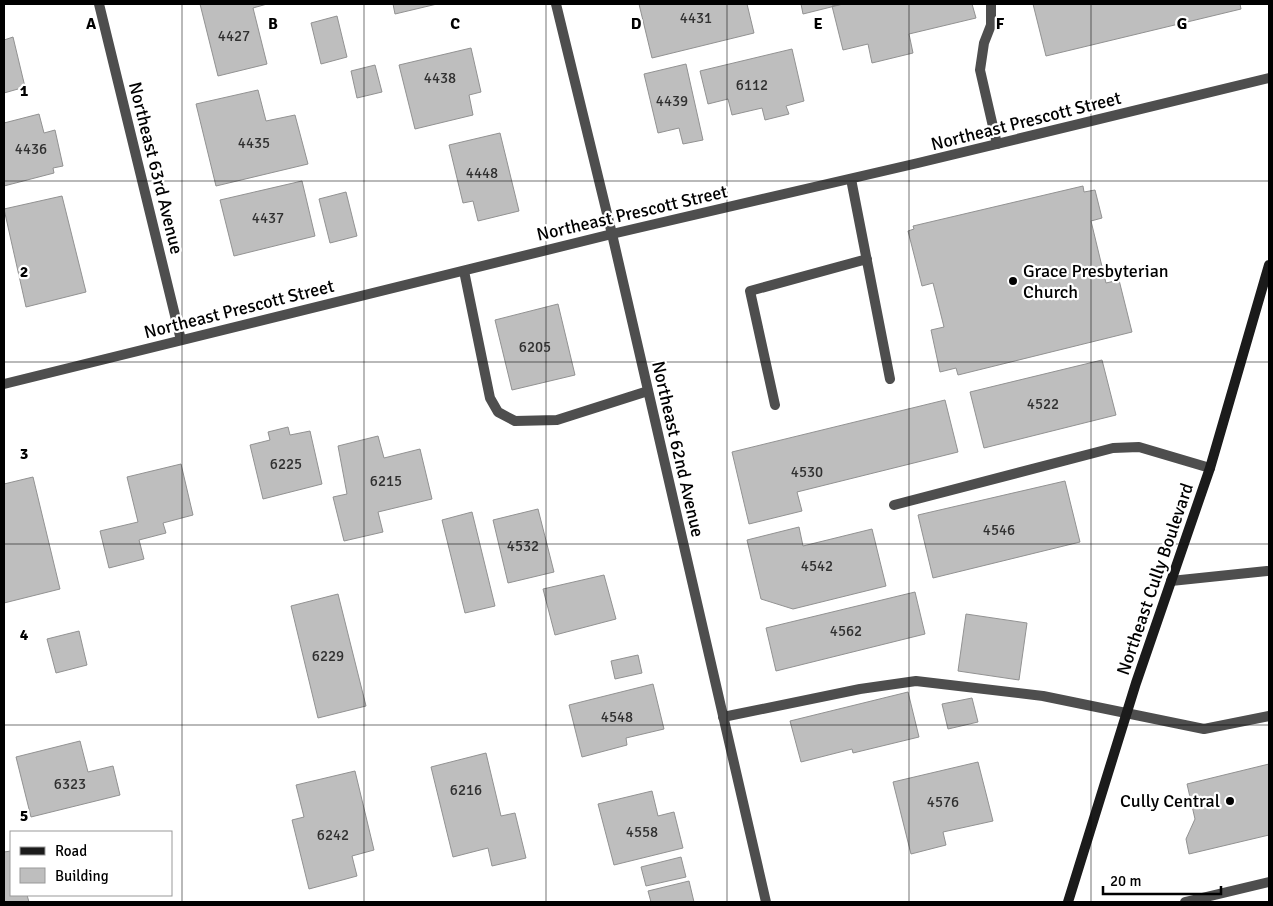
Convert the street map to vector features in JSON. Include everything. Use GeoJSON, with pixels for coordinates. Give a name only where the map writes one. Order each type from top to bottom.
{"type":"FeatureCollection","features":[{"type":"Feature","properties":{"kind":"main road","name":"Northeast Cully Boulevard"},"geometry":{"type":"LineString","coordinates":[[1068,902],[1126,713],[1210,468],[1269,265]]}},
{"type":"Feature","properties":{"kind":"street","name":"Northeast 63rd Avenue"},"geometry":{"type":"LineString","coordinates":[[99,4],[181,340]]}},
{"type":"Feature","properties":{"kind":"street","name":"Northeast 62nd Avenue"},"geometry":{"type":"LineString","coordinates":[[556,4],[612,234],[766,902]]}},
{"type":"Feature","properties":{"kind":"street"},"geometry":{"type":"LineString","coordinates":[[991,4],[991,25],[984,43],[980,70],[997,144]]}},
{"type":"Feature","properties":{"kind":"street","name":"Northeast Prescott Street"},"geometry":{"type":"LineString","coordinates":[[4,384],[612,234],[851,179],[1269,78]]}},
{"type":"Feature","properties":{"kind":"street"},"geometry":{"type":"LineString","coordinates":[[851,179],[890,379]]}},
{"type":"Feature","properties":{"kind":"street"},"geometry":{"type":"LineString","coordinates":[[775,405],[750,291],[867,259]]}},
{"type":"Feature","properties":{"kind":"street"},"geometry":{"type":"LineString","coordinates":[[464,271],[490,398],[498,412],[515,421],[557,420],[648,391]]}},
{"type":"Feature","properties":{"kind":"street"},"geometry":{"type":"LineString","coordinates":[[894,505],[1113,448],[1139,446],[1210,468]]}},
{"type":"Feature","properties":{"kind":"street"},"geometry":{"type":"LineString","coordinates":[[1171,581],[1267,571]]}},
{"type":"Feature","properties":{"kind":"street"},"geometry":{"type":"LineString","coordinates":[[723,717],[860,689],[916,681],[1042,696],[1204,729],[1269,716]]}},
{"type":"Feature","properties":{"kind":"street"},"geometry":{"type":"LineString","coordinates":[[1184,902],[1269,882]]}},
{"type":"Feature","properties":{"kind":"building"},"geometry":{"type":"Polygon","coordinates":[[[200,4],[267,4],[253,8],[267,64],[218,76],[200,4]]]}},
{"type":"Feature","properties":{"kind":"building"},"geometry":{"type":"Polygon","coordinates":[[[393,4],[437,4],[395,14],[393,4]]]}},
{"type":"Feature","properties":{"kind":"building"},"geometry":{"type":"Polygon","coordinates":[[[639,4],[747,4],[754,33],[652,58],[639,4]]]}},
{"type":"Feature","properties":{"kind":"building"},"geometry":{"type":"Polygon","coordinates":[[[801,4],[843,4],[803,14],[801,4]]]}},
{"type":"Feature","properties":{"kind":"building"},"geometry":{"type":"Polygon","coordinates":[[[843,4],[972,4],[976,18],[909,34],[913,53],[872,63],[868,44],[843,50],[832,6],[843,4]]]}},
{"type":"Feature","properties":{"kind":"building"},"geometry":{"type":"Polygon","coordinates":[[[1033,4],[1240,4],[1241,9],[1046,56],[1033,4]]]}},
{"type":"Feature","properties":{"kind":"building"},"geometry":{"type":"Polygon","coordinates":[[[337,16],[347,57],[321,64],[311,23],[337,16]]]}},
{"type":"Feature","properties":{"kind":"building"},"geometry":{"type":"Polygon","coordinates":[[[13,37],[25,87],[4,93],[4,40],[13,37]]]}},
{"type":"Feature","properties":{"kind":"building"},"geometry":{"type":"Polygon","coordinates":[[[471,48],[481,92],[469,95],[473,115],[415,129],[399,65],[471,48]]]}},
{"type":"Feature","properties":{"kind":"building"},"geometry":{"type":"Polygon","coordinates":[[[792,49],[804,101],[786,106],[789,114],[765,120],[762,108],[732,115],[728,99],[708,104],[700,71],[792,49]]]}},
{"type":"Feature","properties":{"kind":"building"},"geometry":{"type":"Polygon","coordinates":[[[686,64],[703,140],[683,144],[679,128],[658,133],[644,74],[686,64]]]}},
{"type":"Feature","properties":{"kind":"building"},"geometry":{"type":"Polygon","coordinates":[[[375,65],[382,92],[357,98],[351,71],[375,65]]]}},
{"type":"Feature","properties":{"kind":"building"},"geometry":{"type":"Polygon","coordinates":[[[258,90],[266,121],[295,115],[308,164],[216,186],[196,104],[258,90]]]}},
{"type":"Feature","properties":{"kind":"building"},"geometry":{"type":"Polygon","coordinates":[[[39,114],[44,133],[55,130],[63,166],[53,168],[54,173],[4,186],[4,123],[39,114]]]}},
{"type":"Feature","properties":{"kind":"building"},"geometry":{"type":"Polygon","coordinates":[[[500,133],[519,211],[478,221],[473,201],[463,203],[449,145],[500,133]]]}},
{"type":"Feature","properties":{"kind":"building"},"geometry":{"type":"Polygon","coordinates":[[[302,181],[315,236],[234,256],[220,200],[302,181]]]}},
{"type":"Feature","properties":{"kind":"building","name":"Grace Presbyterian Church"},"geometry":{"type":"Polygon","coordinates":[[[1083,186],[1084,192],[1095,190],[1102,218],[1091,221],[1106,283],[1119,280],[1132,332],[958,375],[956,368],[940,372],[931,330],[944,327],[933,283],[922,286],[908,231],[914,229],[913,226],[1083,186]]]}},
{"type":"Feature","properties":{"kind":"building"},"geometry":{"type":"Polygon","coordinates":[[[346,192],[357,236],[330,243],[319,199],[346,192]]]}},
{"type":"Feature","properties":{"kind":"building"},"geometry":{"type":"Polygon","coordinates":[[[62,196],[86,292],[26,307],[4,209],[62,196]]]}},
{"type":"Feature","properties":{"kind":"building"},"geometry":{"type":"Polygon","coordinates":[[[558,304],[575,375],[512,390],[495,320],[558,304]]]}},
{"type":"Feature","properties":{"kind":"building"},"geometry":{"type":"Polygon","coordinates":[[[1102,360],[1116,415],[984,448],[970,392],[1102,360]]]}},
{"type":"Feature","properties":{"kind":"building"},"geometry":{"type":"Polygon","coordinates":[[[945,400],[958,452],[797,492],[802,511],[749,524],[732,452],[945,400]]]}},
{"type":"Feature","properties":{"kind":"building"},"geometry":{"type":"Polygon","coordinates":[[[288,427],[290,435],[310,431],[322,484],[263,499],[250,445],[270,440],[268,432],[288,427]]]}},
{"type":"Feature","properties":{"kind":"building"},"geometry":{"type":"Polygon","coordinates":[[[378,436],[384,458],[420,449],[432,499],[378,512],[383,532],[344,541],[333,497],[347,494],[338,446],[378,436]]]}},
{"type":"Feature","properties":{"kind":"building"},"geometry":{"type":"Polygon","coordinates":[[[181,464],[193,515],[163,523],[166,533],[139,540],[144,559],[109,568],[100,531],[138,522],[127,477],[181,464]]]}},
{"type":"Feature","properties":{"kind":"building"},"geometry":{"type":"Polygon","coordinates":[[[33,477],[60,589],[4,603],[4,484],[33,477]]]}},
{"type":"Feature","properties":{"kind":"building"},"geometry":{"type":"Polygon","coordinates":[[[1065,481],[1080,542],[933,578],[918,515],[1065,481]]]}},
{"type":"Feature","properties":{"kind":"building"},"geometry":{"type":"Polygon","coordinates":[[[538,509],[554,572],[508,583],[493,520],[538,509]]]}},
{"type":"Feature","properties":{"kind":"building"},"geometry":{"type":"Polygon","coordinates":[[[472,512],[495,606],[465,613],[442,520],[472,512]]]}},
{"type":"Feature","properties":{"kind":"building"},"geometry":{"type":"Polygon","coordinates":[[[799,527],[803,546],[872,529],[886,586],[793,609],[761,599],[747,540],[799,527]]]}},
{"type":"Feature","properties":{"kind":"building"},"geometry":{"type":"Polygon","coordinates":[[[604,575],[616,619],[555,635],[543,589],[604,575]]]}},
{"type":"Feature","properties":{"kind":"building"},"geometry":{"type":"Polygon","coordinates":[[[915,592],[925,634],[776,671],[766,628],[915,592]]]}},
{"type":"Feature","properties":{"kind":"building"},"geometry":{"type":"Polygon","coordinates":[[[338,594],[366,706],[318,718],[291,606],[338,594]]]}},
{"type":"Feature","properties":{"kind":"building"},"geometry":{"type":"Polygon","coordinates":[[[966,614],[1027,623],[1019,680],[958,671],[966,614]]]}},
{"type":"Feature","properties":{"kind":"building"},"geometry":{"type":"Polygon","coordinates":[[[79,631],[87,665],[56,673],[47,639],[79,631]]]}},
{"type":"Feature","properties":{"kind":"building"},"geometry":{"type":"Polygon","coordinates":[[[638,655],[642,673],[615,679],[611,661],[638,655]]]}},
{"type":"Feature","properties":{"kind":"building"},"geometry":{"type":"Polygon","coordinates":[[[653,684],[664,729],[626,738],[627,745],[582,757],[569,705],[653,684]]]}},
{"type":"Feature","properties":{"kind":"building"},"geometry":{"type":"Polygon","coordinates":[[[908,692],[919,737],[853,753],[852,749],[801,762],[790,721],[908,692]]]}},
{"type":"Feature","properties":{"kind":"building"},"geometry":{"type":"Polygon","coordinates":[[[972,698],[978,722],[948,729],[942,704],[972,698]]]}},
{"type":"Feature","properties":{"kind":"building"},"geometry":{"type":"Polygon","coordinates":[[[80,741],[88,772],[113,766],[120,795],[31,817],[16,757],[80,741]]]}},
{"type":"Feature","properties":{"kind":"building"},"geometry":{"type":"Polygon","coordinates":[[[486,753],[501,816],[515,813],[526,858],[492,866],[488,848],[453,857],[431,767],[486,753]]]}},
{"type":"Feature","properties":{"kind":"building"},"geometry":{"type":"Polygon","coordinates":[[[978,762],[993,821],[943,832],[946,845],[911,854],[893,782],[978,762]]]}},
{"type":"Feature","properties":{"kind":"building","name":"Cully Central"},"geometry":{"type":"Polygon","coordinates":[[[1269,764],[1269,835],[1189,854],[1186,839],[1195,819],[1187,784],[1269,764]]]}},
{"type":"Feature","properties":{"kind":"building"},"geometry":{"type":"Polygon","coordinates":[[[355,771],[374,850],[352,856],[357,876],[309,889],[292,820],[304,817],[296,785],[355,771]]]}},
{"type":"Feature","properties":{"kind":"building"},"geometry":{"type":"Polygon","coordinates":[[[652,791],[658,816],[674,812],[683,848],[614,865],[598,804],[652,791]]]}},
{"type":"Feature","properties":{"kind":"building"},"geometry":{"type":"Polygon","coordinates":[[[10,851],[10,896],[27,896],[29,902],[4,902],[4,852],[10,851]]]}},
{"type":"Feature","properties":{"kind":"building"},"geometry":{"type":"Polygon","coordinates":[[[681,857],[686,877],[646,886],[641,867],[681,857]]]}},
{"type":"Feature","properties":{"kind":"building"},"geometry":{"type":"Polygon","coordinates":[[[689,881],[694,902],[651,902],[648,891],[689,881]]]}},
{"type":"Feature","properties":{"kind":"place","name":"Grace Presbyterian Church"},"geometry":{"type":"Point","coordinates":[1013,281]}},
{"type":"Feature","properties":{"kind":"place","name":"Cully Central"},"geometry":{"type":"Point","coordinates":[1230,801]}}]}
